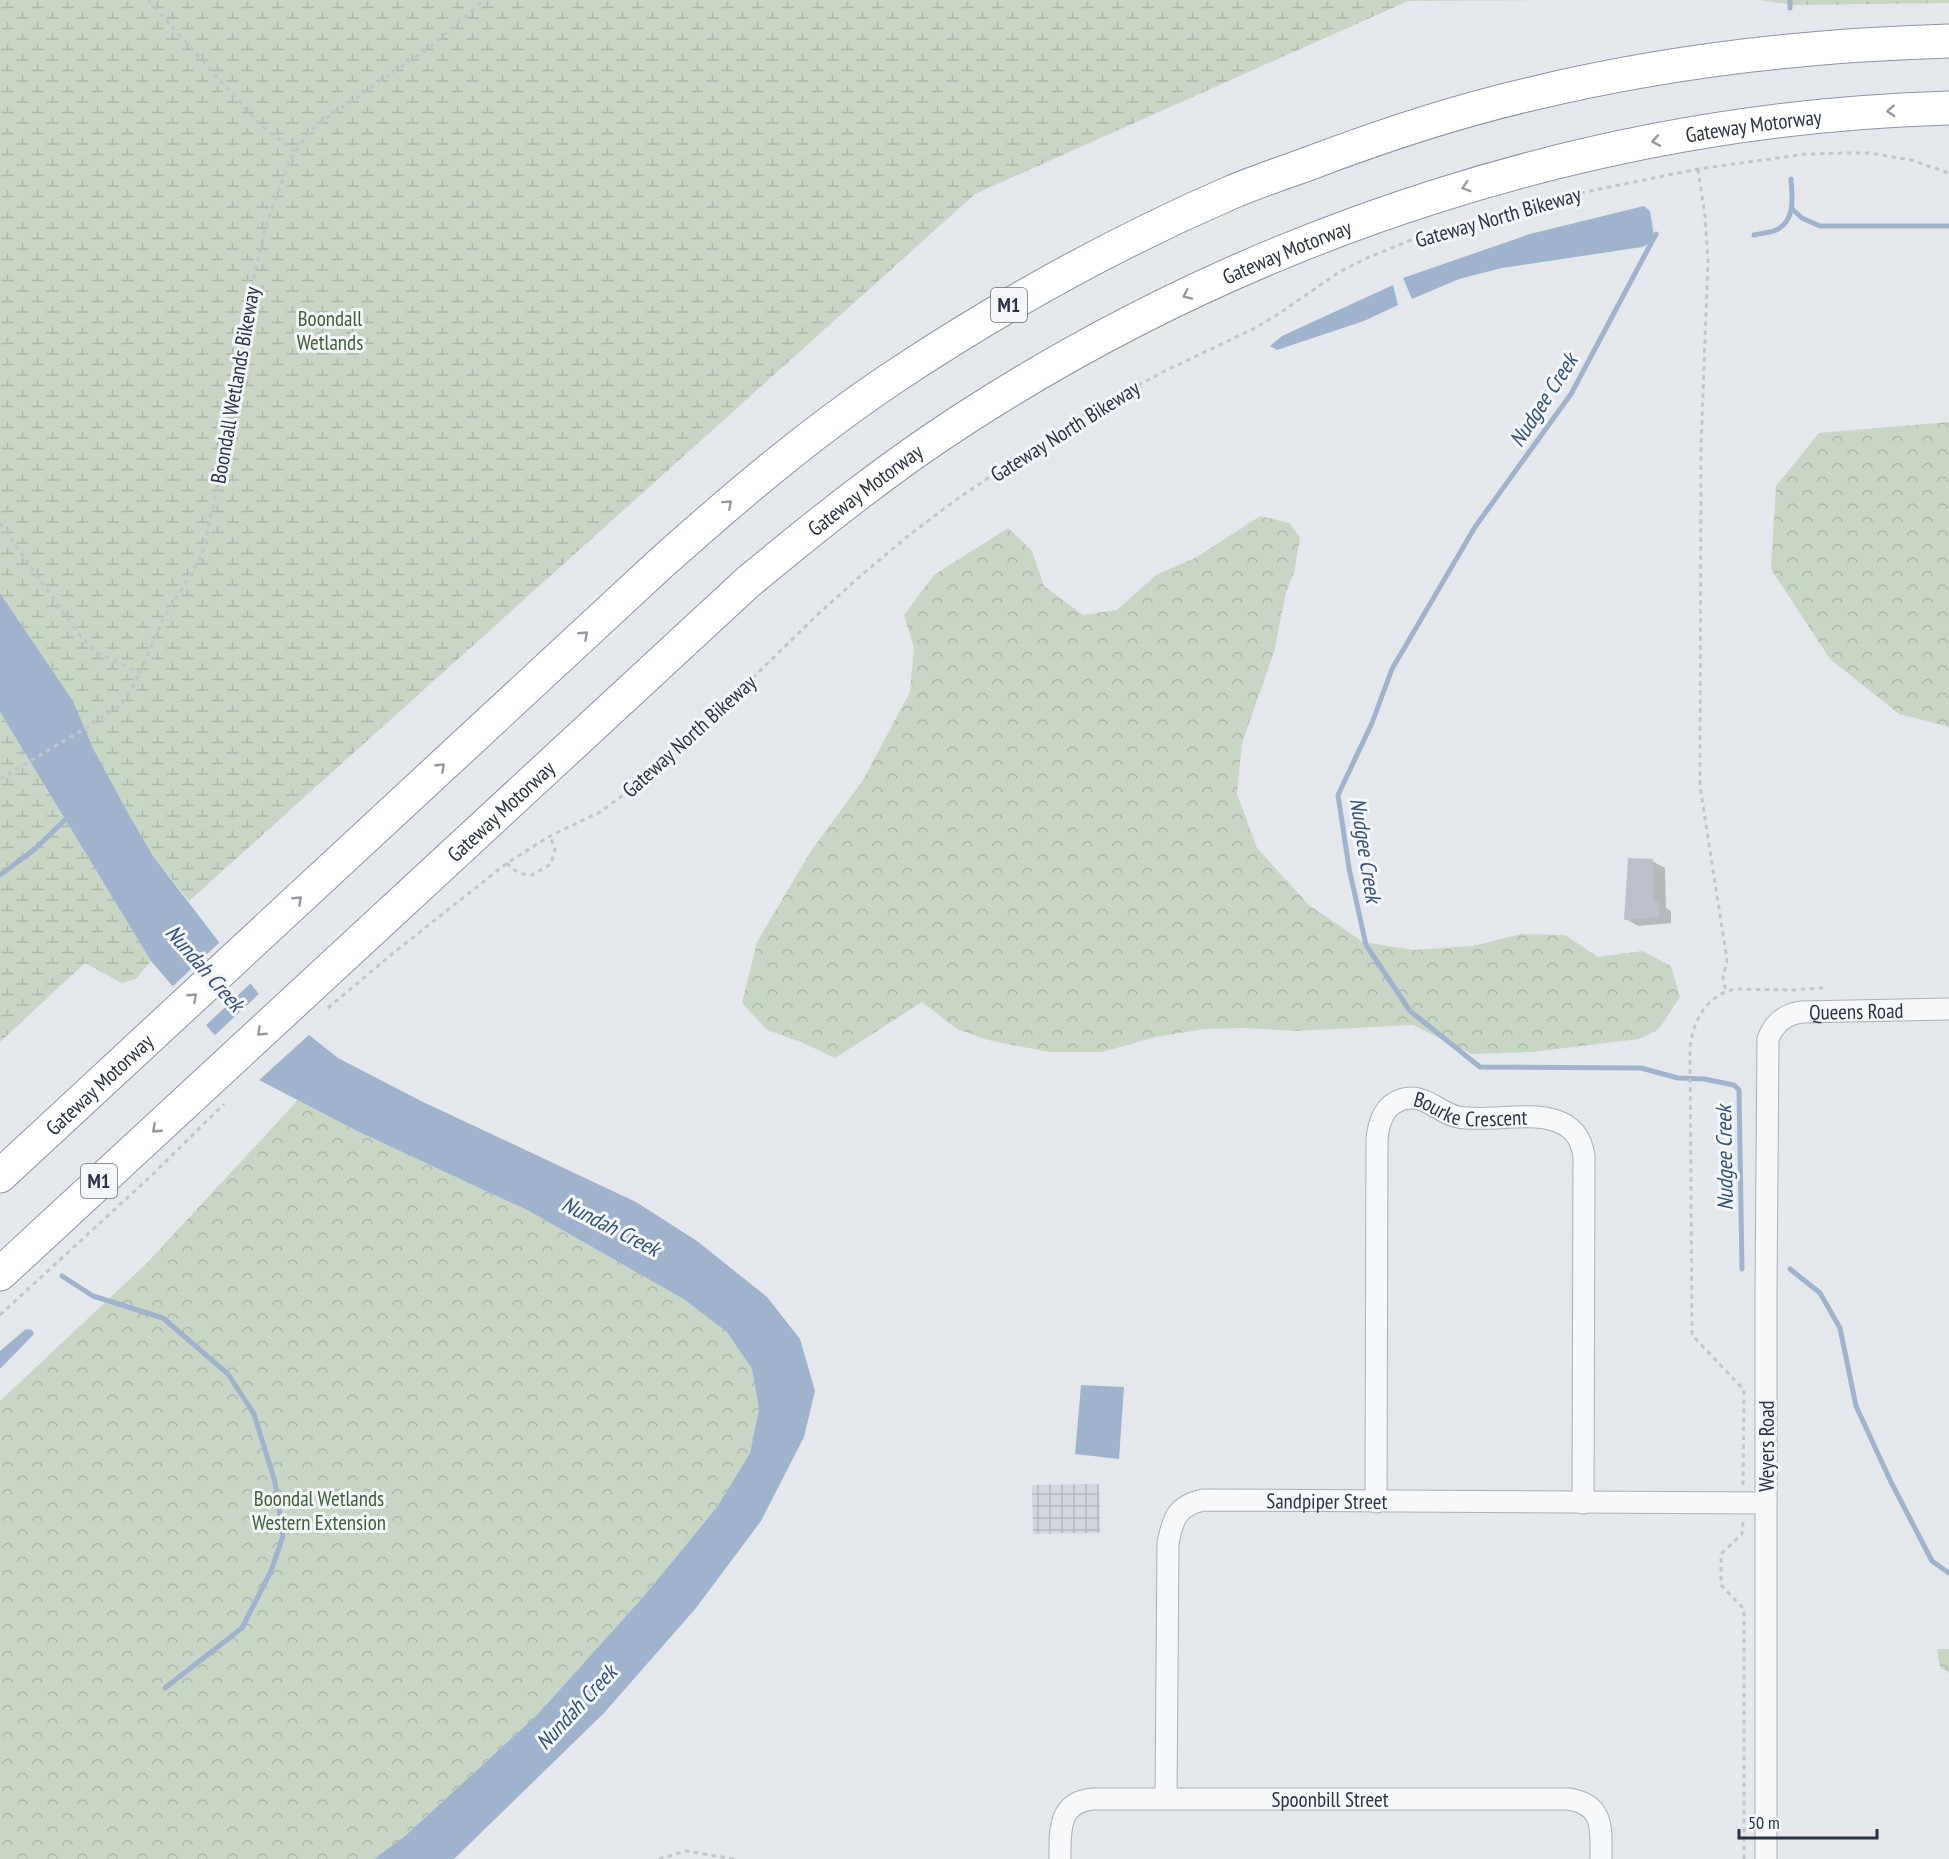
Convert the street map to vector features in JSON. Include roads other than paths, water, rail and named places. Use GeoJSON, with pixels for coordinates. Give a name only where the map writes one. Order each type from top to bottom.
{"type":"FeatureCollection","features":[{"type":"Feature","properties":{"kind":"highway","name":"Gateway Motorway"},"geometry":{"type":"LineString","coordinates":[[0,1176],[659,565],[738,495],[891,379],[1041,286],[1118,245],[1233,191],[1364,143],[1447,116],[1532,93],[1712,60],[1835,47],[1949,41]]}},
{"type":"Feature","properties":{"kind":"highway","name":"Gateway Motorway"},"geometry":{"type":"LineString","coordinates":[[0,1274],[208,1100],[313,1003],[748,582],[881,476],[964,419],[1040,372],[1155,309],[1224,277],[1426,199],[1559,161],[1727,128],[1851,113],[1949,108]]}},
{"type":"Feature","properties":{"kind":"street","name":"Queens Road"},"geometry":{"type":"LineString","coordinates":[[1771,1032],[1783,1019],[1802,1012],[1949,1009]]}},
{"type":"Feature","properties":{"kind":"street","name":"Weyers Road"},"geometry":{"type":"LineString","coordinates":[[1766,1859],[1767,1073],[1768,1039],[1771,1032]]}},
{"type":"Feature","properties":{"kind":"street","name":"Bourke Crescent"},"geometry":{"type":"LineString","coordinates":[[1376,1502],[1378,1128],[1389,1107],[1396,1102],[1411,1098],[1426,1101],[1449,1114],[1464,1118],[1556,1119],[1571,1128],[1582,1144],[1584,1156],[1583,1503]]}},
{"type":"Feature","properties":{"kind":"street","name":"Sandpiper Street"},"geometry":{"type":"LineString","coordinates":[[1166,1799],[1168,1543],[1171,1525],[1188,1504],[1203,1500],[1766,1503]]}},
{"type":"Feature","properties":{"kind":"street","name":"Spoonbill Street"},"geometry":{"type":"LineString","coordinates":[[1060,1859],[1062,1821],[1073,1804],[1081,1800],[1093,1799],[1577,1800],[1590,1808],[1600,1821],[1601,1859]]}},
{"type":"Feature","properties":{"kind":"water"},"geometry":{"type":"Polygon","coordinates":[[[1644,206],[1650,211],[1653,237],[1642,247],[1502,268],[1459,279],[1412,299],[1403,278],[1530,234],[1644,206]]]}},
{"type":"Feature","properties":{"kind":"water"},"geometry":{"type":"Polygon","coordinates":[[[1393,285],[1398,305],[1364,321],[1277,350],[1270,346],[1282,336],[1393,285]]]}},
{"type":"Feature","properties":{"kind":"water","name":"Nundah Creek"},"geometry":{"type":"Polygon","coordinates":[[[0,593],[73,701],[94,750],[153,856],[261,997],[338,1058],[421,1101],[636,1202],[697,1241],[767,1297],[800,1339],[815,1391],[804,1437],[761,1521],[696,1608],[604,1713],[454,1859],[374,1859],[405,1836],[537,1715],[644,1596],[717,1507],[750,1453],[759,1409],[752,1369],[727,1332],[685,1300],[529,1211],[357,1131],[259,1080],[236,1060],[151,961],[0,712],[0,593]]]}},
{"type":"Feature","properties":{"kind":"water"},"geometry":{"type":"Polygon","coordinates":[[[26,1329],[32,1330],[34,1334],[0,1369],[0,1351],[26,1329]]]}},
{"type":"Feature","properties":{"kind":"water"},"geometry":{"type":"Polygon","coordinates":[[[1081,1385],[1124,1387],[1119,1459],[1075,1454],[1081,1385]]]}},
{"type":"Feature","properties":{"kind":"waterway","name":"Nudgee Creek"},"geometry":{"type":"LineString","coordinates":[[1790,0],[1790,8]]}},
{"type":"Feature","properties":{"kind":"waterway","name":"Nudgee Creek"},"geometry":{"type":"LineString","coordinates":[[1754,235],[1776,230],[1788,219],[1792,207],[1791,179]]}},
{"type":"Feature","properties":{"kind":"waterway"},"geometry":{"type":"LineString","coordinates":[[1792,209],[1802,218],[1820,226],[1949,226]]}},
{"type":"Feature","properties":{"kind":"waterway","name":"Nudgee Creek"},"geometry":{"type":"LineString","coordinates":[[1656,234],[1571,394],[1475,527],[1392,669],[1372,723],[1338,795],[1349,868],[1366,945],[1410,1011],[1480,1067],[1641,1068],[1678,1078],[1704,1079],[1734,1085],[1739,1090],[1742,1269]]}},
{"type":"Feature","properties":{"kind":"waterway"},"geometry":{"type":"LineString","coordinates":[[0,875],[35,849],[69,816]]}},
{"type":"Feature","properties":{"kind":"waterway","name":"Nudgee Creek"},"geometry":{"type":"LineString","coordinates":[[1790,1269],[1820,1293],[1840,1328],[1856,1406],[1891,1482],[1932,1561],[1949,1573]]}},
{"type":"Feature","properties":{"kind":"waterway"},"geometry":{"type":"LineString","coordinates":[[62,1276],[93,1296],[163,1318],[228,1374],[254,1414],[275,1482],[283,1536],[271,1571],[242,1628],[165,1688]]}},
{"type":"Feature","properties":{"kind":"park label","name":"Boondall Wetlands"},"geometry":{"type":"Point","coordinates":[330,330]}},
{"type":"Feature","properties":{"kind":"park label","name":"Boondal Wetlands Western Extension"},"geometry":{"type":"Point","coordinates":[319,1510]}}]}
